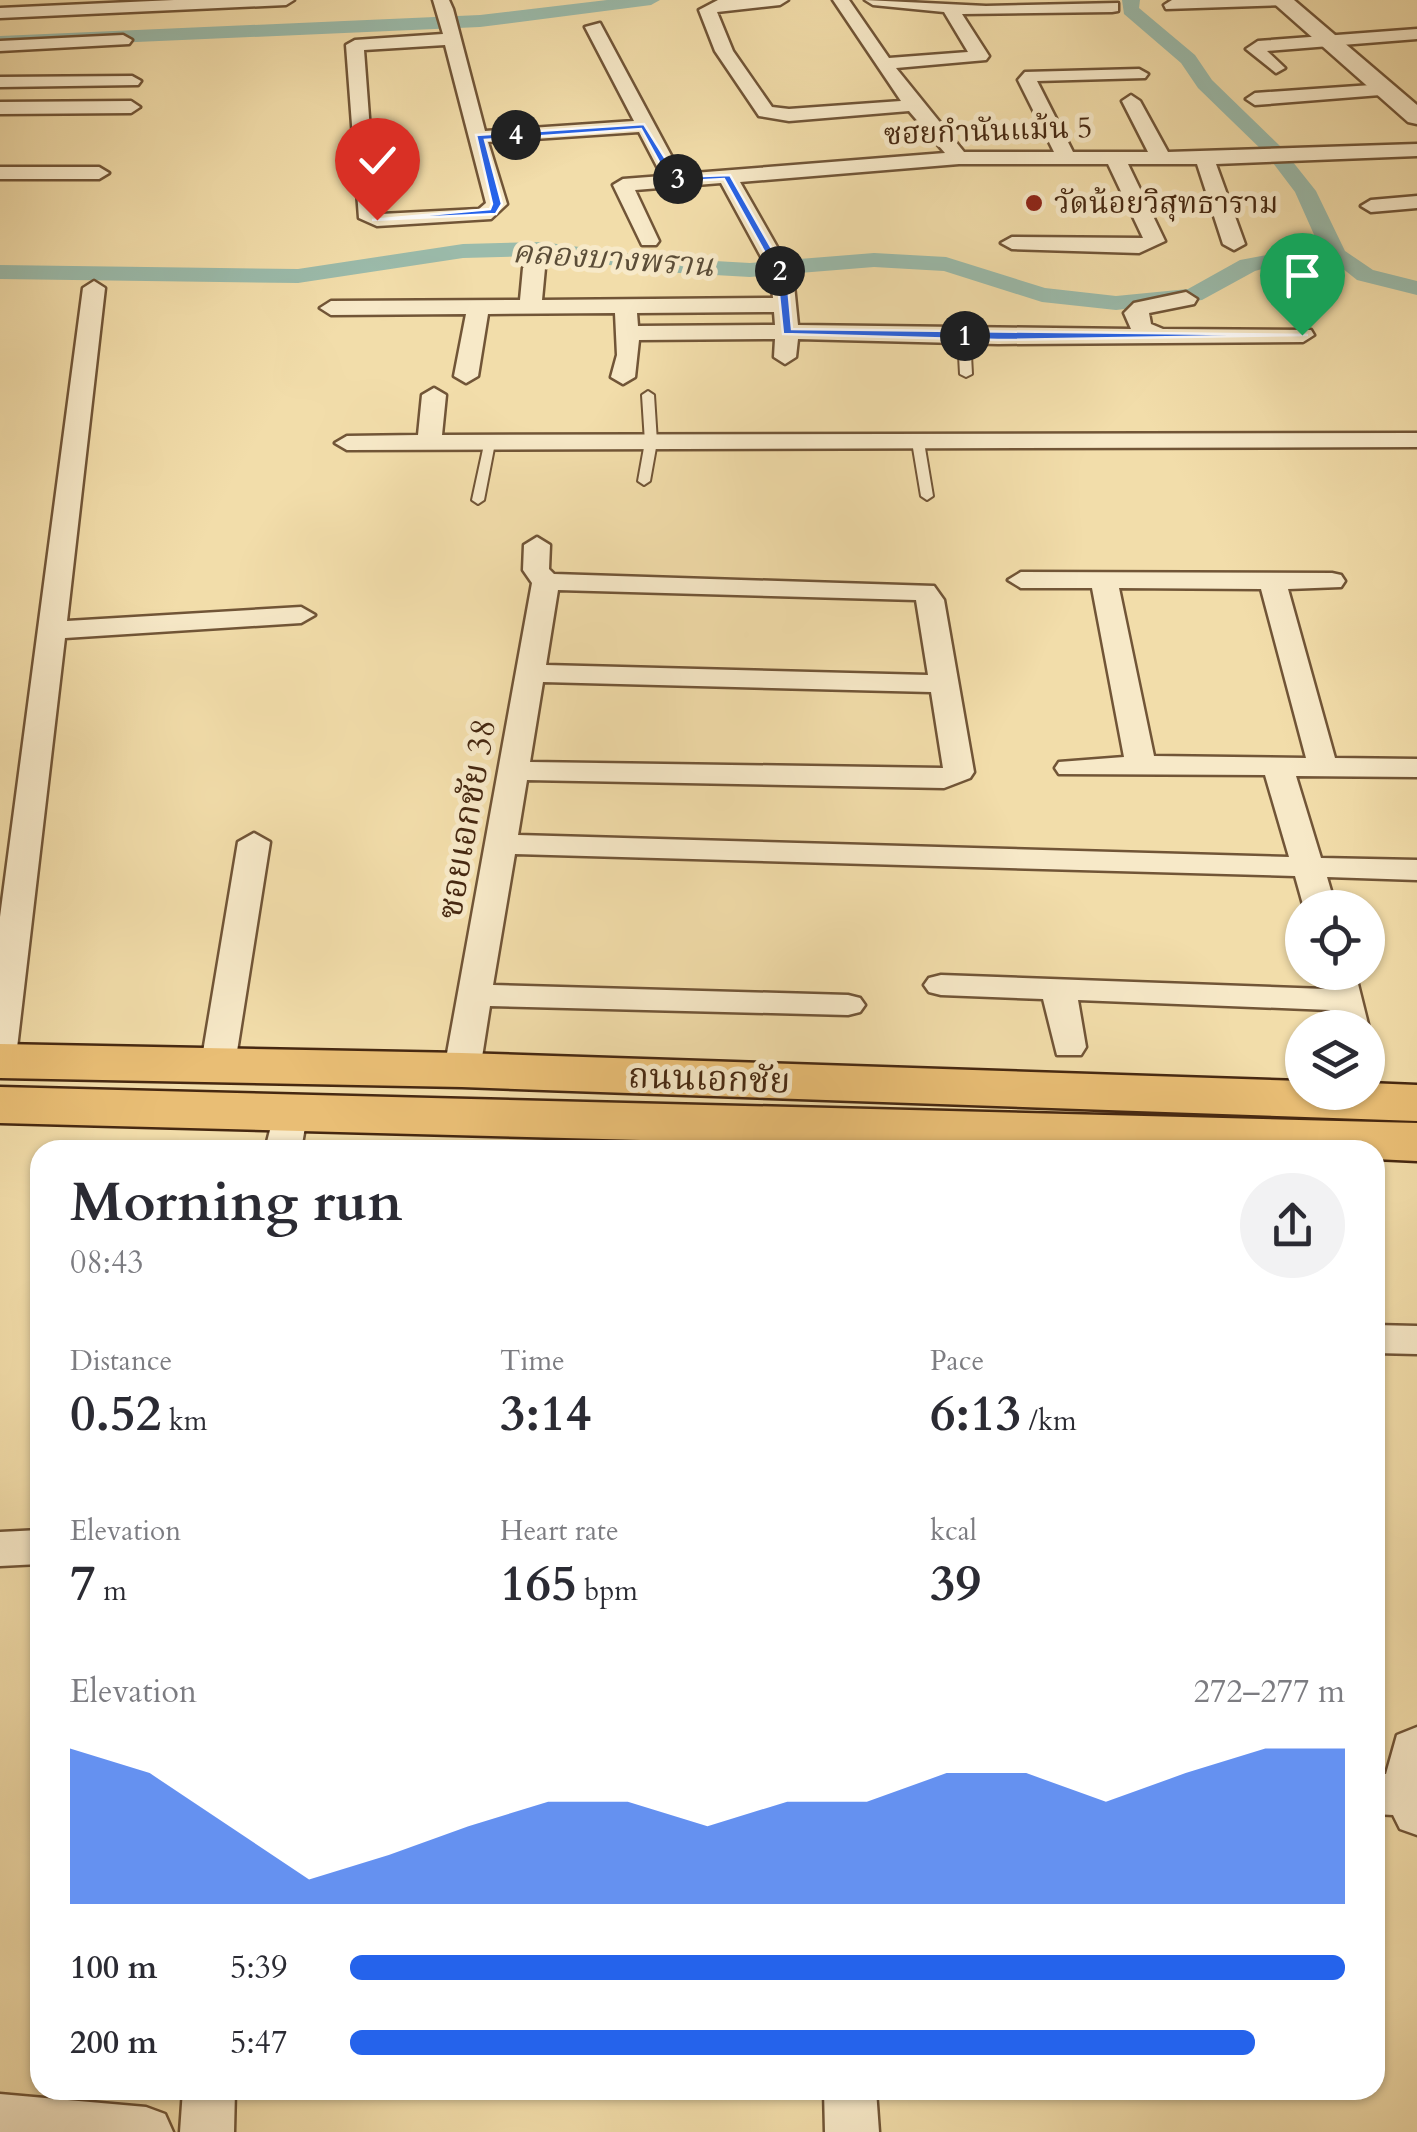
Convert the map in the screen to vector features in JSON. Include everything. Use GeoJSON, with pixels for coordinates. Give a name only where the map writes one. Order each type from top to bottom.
{"type":"FeatureCollection","features":[{"type":"Feature","properties":{"kind":"main road","name":"ถนนเอกชัย"},"geometry":{"type":"LineString","coordinates":[[0,1061],[462,1070],[968,1109],[1365,1116],[1417,1142]]}},
{"type":"Feature","properties":{"kind":"main road","name":"ถนนเอกชัย"},"geometry":{"type":"LineString","coordinates":[[0,1104],[286,1130],[895,1139],[968,1109],[1103,1140]]}},
{"type":"Feature","properties":{"kind":"main road","name":"ถนนเอกชัย"},"geometry":{"type":"LineString","coordinates":[[1144,1140],[1365,1116]]}},
{"type":"Feature","properties":{"kind":"street"},"geometry":{"type":"LineString","coordinates":[[0,13],[286,0]]}},
{"type":"Feature","properties":{"kind":"street"},"geometry":{"type":"LineString","coordinates":[[780,0],[722,4],[708,10],[724,51],[766,112],[789,115],[914,104]]}},
{"type":"Feature","properties":{"kind":"street"},"geometry":{"type":"LineString","coordinates":[[841,0],[883,64],[959,158]]}},
{"type":"Feature","properties":{"kind":"street"},"geometry":{"type":"LineString","coordinates":[[873,0],[1075,17],[1112,8]]}},
{"type":"Feature","properties":{"kind":"street"},"geometry":{"type":"LineString","coordinates":[[1172,6],[1283,0],[1413,110]]}},
{"type":"Feature","properties":{"kind":"street"},"geometry":{"type":"LineString","coordinates":[[883,64],[980,56],[950,8]]}},
{"type":"Feature","properties":{"kind":"street"},"geometry":{"type":"LineString","coordinates":[[446,18],[480,137],[497,204],[493,212],[398,222],[366,214],[355,46],[446,18]]}},
{"type":"Feature","properties":{"kind":"street"},"geometry":{"type":"LineString","coordinates":[[594,28],[674,180]]}},
{"type":"Feature","properties":{"kind":"street"},"geometry":{"type":"LineString","coordinates":[[1276,68],[1255,49],[1258,46],[1417,34]]}},
{"type":"Feature","properties":{"kind":"street"},"geometry":{"type":"LineString","coordinates":[[0,46],[124,40]]}},
{"type":"Feature","properties":{"kind":"street"},"geometry":{"type":"LineString","coordinates":[[1349,58],[1417,53]]}},
{"type":"Feature","properties":{"kind":"street"},"geometry":{"type":"LineString","coordinates":[[1066,157],[1028,80],[1031,76],[1139,74]]}},
{"type":"Feature","properties":{"kind":"street"},"geometry":{"type":"LineString","coordinates":[[0,82],[132,81]]}},
{"type":"Feature","properties":{"kind":"street"},"geometry":{"type":"LineString","coordinates":[[1254,99],[1386,90]]}},
{"type":"Feature","properties":{"kind":"street"},"geometry":{"type":"LineString","coordinates":[[1131,101],[1162,158]]}},
{"type":"Feature","properties":{"kind":"street"},"geometry":{"type":"LineString","coordinates":[[0,128],[5,108],[131,106]]}},
{"type":"Feature","properties":{"kind":"street"},"geometry":{"type":"LineString","coordinates":[[480,137],[644,126]]}},
{"type":"Feature","properties":{"kind":"street","name":"ซฮยกำนันแม้น 5"},"geometry":{"type":"LineString","coordinates":[[649,241],[623,185],[959,158],[1206,159],[1417,150]]}},
{"type":"Feature","properties":{"kind":"street"},"geometry":{"type":"LineString","coordinates":[[1012,243],[1139,248],[1155,241],[1115,158]]}},
{"type":"Feature","properties":{"kind":"street"},"geometry":{"type":"LineString","coordinates":[[1206,159],[1234,244]]}},
{"type":"Feature","properties":{"kind":"street"},"geometry":{"type":"LineString","coordinates":[[0,173],[99,173]]}},
{"type":"Feature","properties":{"kind":"street"},"geometry":{"type":"LineString","coordinates":[[727,176],[778,265],[785,305],[785,357]]}},
{"type":"Feature","properties":{"kind":"street"},"geometry":{"type":"LineString","coordinates":[[1371,206],[1417,202]]}},
{"type":"Feature","properties":{"kind":"street"},"geometry":{"type":"LineString","coordinates":[[531,306],[534,268]]}},
{"type":"Feature","properties":{"kind":"street"},"geometry":{"type":"LineString","coordinates":[[665,275],[669,305]]}},
{"type":"Feature","properties":{"kind":"street"},"geometry":{"type":"LineString","coordinates":[[0,1048],[94,288]]}},
{"type":"Feature","properties":{"kind":"street"},"geometry":{"type":"LineString","coordinates":[[1160,336],[1142,328],[1135,313],[1186,299]]}},
{"type":"Feature","properties":{"kind":"street"},"geometry":{"type":"LineString","coordinates":[[331,308],[469,300],[531,306],[785,305]]}},
{"type":"Feature","properties":{"kind":"street"},"geometry":{"type":"LineString","coordinates":[[466,376],[469,300]]}},
{"type":"Feature","properties":{"kind":"street"},"geometry":{"type":"LineString","coordinates":[[623,377],[626,306]]}},
{"type":"Feature","properties":{"kind":"street"},"geometry":{"type":"LineString","coordinates":[[627,333],[1302,335]]}},
{"type":"Feature","properties":{"kind":"street"},"geometry":{"type":"LineString","coordinates":[[429,443],[434,396]]}},
{"type":"Feature","properties":{"kind":"street"},"geometry":{"type":"LineString","coordinates":[[347,443],[1417,440]]}},
{"type":"Feature","properties":{"kind":"street"},"geometry":{"type":"LineString","coordinates":[[515,771],[944,780],[959,772],[930,600],[911,589],[546,582],[536,570],[538,544]]}},
{"type":"Feature","properties":{"kind":"street"},"geometry":{"type":"LineString","coordinates":[[1022,580],[1332,581]]}},
{"type":"Feature","properties":{"kind":"street"},"geometry":{"type":"LineString","coordinates":[[1104,581],[1141,765]]}},
{"type":"Feature","properties":{"kind":"street","name":"ซอยเอกชัย 38"},"geometry":{"type":"LineString","coordinates":[[462,1070],[546,582]]}},
{"type":"Feature","properties":{"kind":"street"},"geometry":{"type":"LineString","coordinates":[[1274,582],[1324,767]]}},
{"type":"Feature","properties":{"kind":"street"},"geometry":{"type":"LineString","coordinates":[[54,630],[301,615]]}},
{"type":"Feature","properties":{"kind":"street"},"geometry":{"type":"LineString","coordinates":[[530,673],[943,684]]}},
{"type":"Feature","properties":{"kind":"street"},"geometry":{"type":"LineString","coordinates":[[1070,768],[1141,765],[1417,768]]}},
{"type":"Feature","properties":{"kind":"street"},"geometry":{"type":"LineString","coordinates":[[1278,767],[1316,890]]}},
{"type":"Feature","properties":{"kind":"street"},"geometry":{"type":"LineString","coordinates":[[218,1064],[254,842]]}},
{"type":"Feature","properties":{"kind":"street"},"geometry":{"type":"LineString","coordinates":[[500,844],[1309,864],[1415,875]]}},
{"type":"Feature","properties":{"kind":"street"},"geometry":{"type":"LineString","coordinates":[[941,985],[1345,1000]]}},
{"type":"Feature","properties":{"kind":"street"},"geometry":{"type":"LineString","coordinates":[[1059,991],[1069,1047]]}},
{"type":"Feature","properties":{"kind":"street"},"geometry":{"type":"LineString","coordinates":[[476,995],[848,1005]]}},
{"type":"Feature","properties":{"kind":"street"},"geometry":{"type":"LineString","coordinates":[[1385,1339],[1417,1340]]}},
{"type":"Feature","properties":{"kind":"street"},"geometry":{"type":"LineString","coordinates":[[0,1549],[30,1548]]}},
{"type":"Feature","properties":{"kind":"street"},"geometry":{"type":"LineString","coordinates":[[1402,1802],[1412,1748],[1417,1747]]}},
{"type":"Feature","properties":{"kind":"street"},"geometry":{"type":"LineString","coordinates":[[207,2132],[209,2100]]}},
{"type":"Feature","properties":{"kind":"street"},"geometry":{"type":"LineString","coordinates":[[850,2100],[852,2132]]}},
{"type":"Feature","properties":{"kind":"street"},"geometry":{"type":"LineString","coordinates":[[0,2119],[146,2132]]}},
{"type":"Feature","properties":{"kind":"lane"},"geometry":{"type":"LineString","coordinates":[[964,336],[966,374]]}},
{"type":"Feature","properties":{"kind":"lane"},"geometry":{"type":"LineString","coordinates":[[644,481],[650,442],[648,395]]}},
{"type":"Feature","properties":{"kind":"lane"},"geometry":{"type":"LineString","coordinates":[[918,442],[927,496]]}},
{"type":"Feature","properties":{"kind":"lane"},"geometry":{"type":"LineString","coordinates":[[478,500],[489,443]]}},
{"type":"Feature","properties":{"kind":"waterway"},"geometry":{"type":"LineString","coordinates":[[0,42],[480,21],[651,0]]}},
{"type":"Feature","properties":{"kind":"waterway"},"geometry":{"type":"LineString","coordinates":[[1131,0],[1130,10],[1188,59],[1205,84],[1274,151],[1305,191],[1329,242]]}},
{"type":"Feature","properties":{"kind":"waterway","name":"คลองบางพราน"},"geometry":{"type":"LineString","coordinates":[[0,272],[298,276],[463,251],[542,249],[662,265],[750,270],[874,260],[946,264],[1042,295],[1116,303],[1194,295],[1248,265],[1288,258],[1329,242]]}},
{"type":"Feature","properties":{"kind":"waterway"},"geometry":{"type":"LineString","coordinates":[[1329,242],[1335,255],[1365,275],[1417,288]]}},
{"type":"Feature","properties":{"kind":"place","name":"วัดน้อยวิสุทธาราม"},"geometry":{"type":"Point","coordinates":[1034,203]}},
{"type":"Feature","properties":{"kind":"route"},"geometry":{"type":"LineString","coordinates":[[377,220],[398,222],[484,216],[493,212],[497,204],[480,137],[644,126],[674,180],[727,176],[774,254],[782,275],[787,332],[998,337],[1302,335]]}}]}
